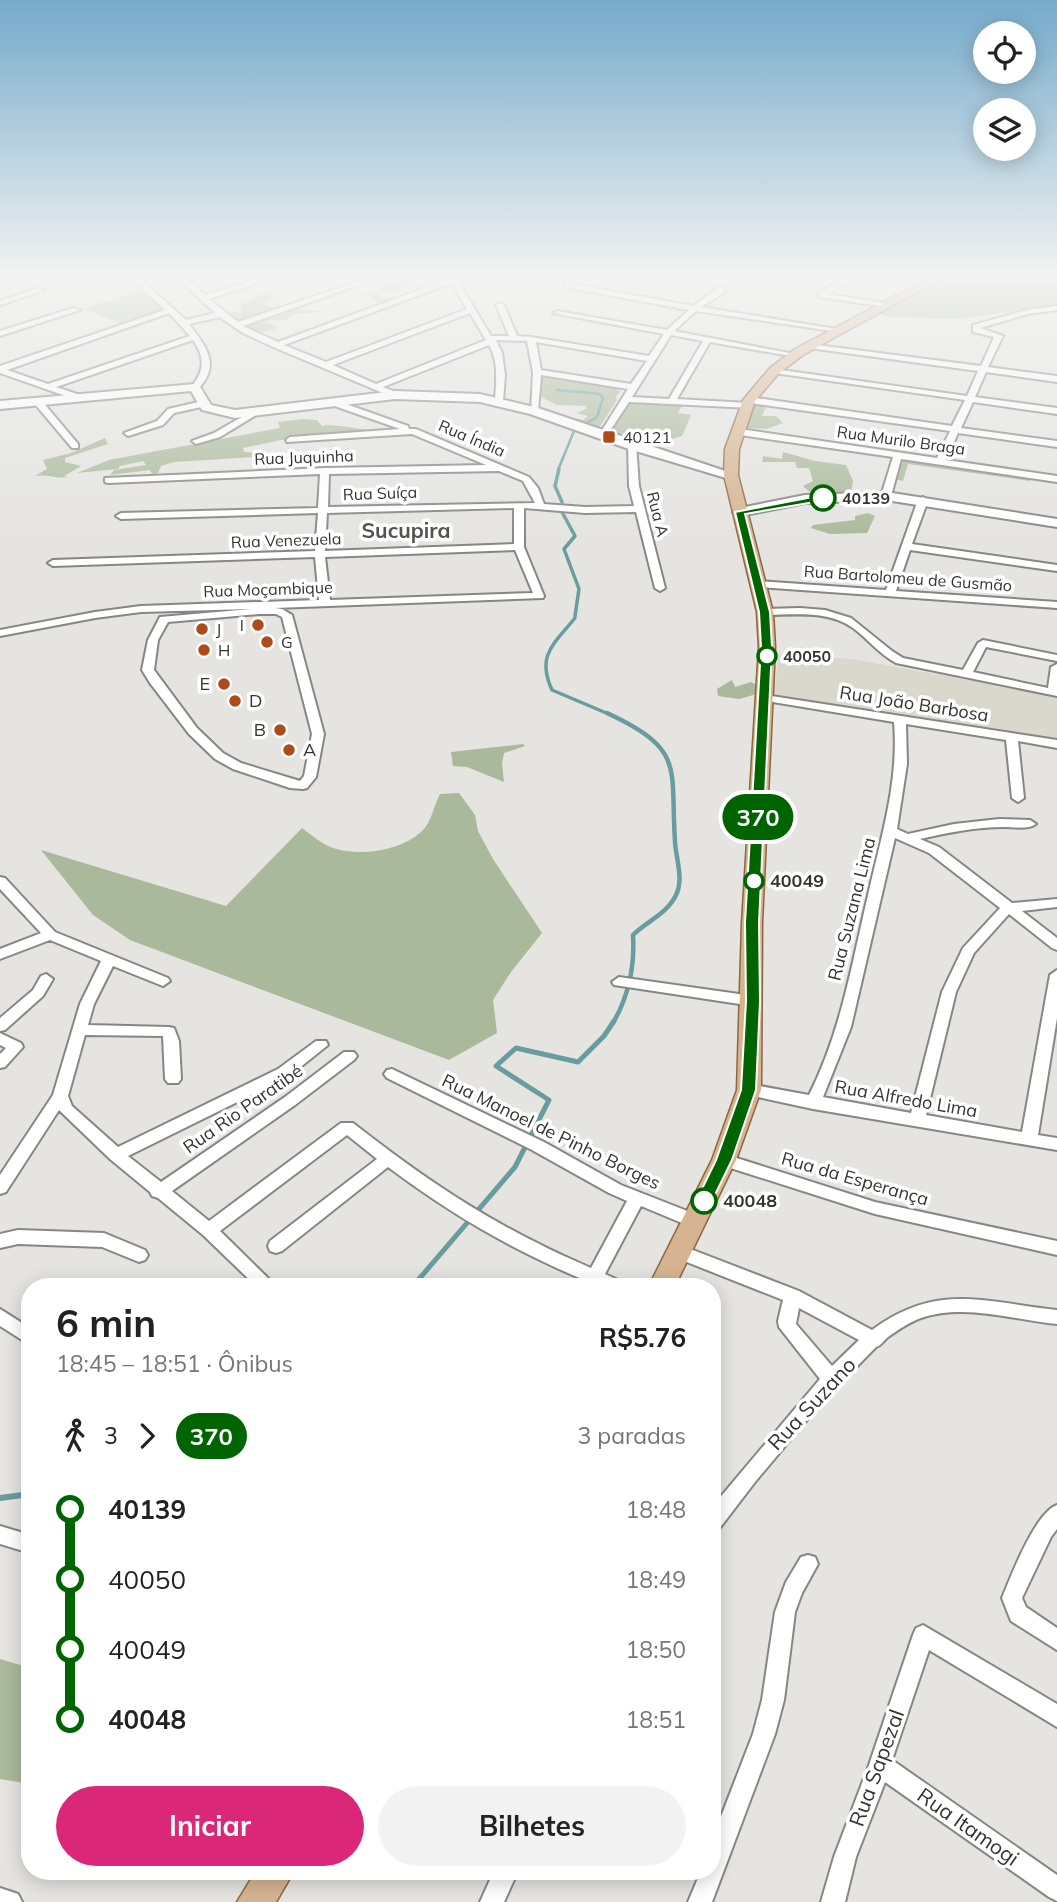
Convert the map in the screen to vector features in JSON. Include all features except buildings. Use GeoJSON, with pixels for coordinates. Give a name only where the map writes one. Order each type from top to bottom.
{"type":"FeatureCollection","features":[{"type":"Feature","properties":{"kind":"main road"},"geometry":{"type":"LineString","coordinates":[[666,1278],[724,1160],[749,1090],[753,1001],[752,923],[765,709],[765,612],[730,475],[732,450],[749,403],[774,371],[783,365]]}},
{"type":"Feature","properties":{"kind":"main road"},"geometry":{"type":"LineString","coordinates":[[0,405],[195,387],[203,404],[226,413],[257,412],[395,396],[443,396],[499,401],[730,475]]}},
{"type":"Feature","properties":{"kind":"main road"},"geometry":{"type":"LineString","coordinates":[[740,512],[805,499],[886,496],[1057,523]]}},
{"type":"Feature","properties":{"kind":"main road"},"geometry":{"type":"LineString","coordinates":[[255,1902],[271,1880]]}},
{"type":"Feature","properties":{"kind":"street"},"geometry":{"type":"LineString","coordinates":[[51,386],[113,365]]}},
{"type":"Feature","properties":{"kind":"street"},"geometry":{"type":"LineString","coordinates":[[195,387],[201,382],[204,365]]}},
{"type":"Feature","properties":{"kind":"street"},"geometry":{"type":"LineString","coordinates":[[321,365],[395,396]]}},
{"type":"Feature","properties":{"kind":"street"},"geometry":{"type":"LineString","coordinates":[[375,387],[429,365]]}},
{"type":"Feature","properties":{"kind":"street"},"geometry":{"type":"LineString","coordinates":[[499,401],[500,365]]}},
{"type":"Feature","properties":{"kind":"street"},"geometry":{"type":"LineString","coordinates":[[534,411],[536,365]]}},
{"type":"Feature","properties":{"kind":"street"},"geometry":{"type":"LineString","coordinates":[[597,433],[626,399],[648,365]]}},
{"type":"Feature","properties":{"kind":"street"},"geometry":{"type":"LineString","coordinates":[[672,401],[693,365]]}},
{"type":"Feature","properties":{"kind":"street"},"geometry":{"type":"LineString","coordinates":[[945,365],[1057,379]]}},
{"type":"Feature","properties":{"kind":"street"},"geometry":{"type":"LineString","coordinates":[[940,462],[985,365]]}},
{"type":"Feature","properties":{"kind":"street"},"geometry":{"type":"LineString","coordinates":[[0,369],[80,398]]}},
{"type":"Feature","properties":{"kind":"street"},"geometry":{"type":"LineString","coordinates":[[774,371],[1057,411]]}},
{"type":"Feature","properties":{"kind":"street"},"geometry":{"type":"LineString","coordinates":[[537,372],[633,387]]}},
{"type":"Feature","properties":{"kind":"street"},"geometry":{"type":"LineString","coordinates":[[626,399],[749,403],[1057,444]]}},
{"type":"Feature","properties":{"kind":"street"},"geometry":{"type":"LineString","coordinates":[[38,402],[75,446]]}},
{"type":"Feature","properties":{"kind":"street"},"geometry":{"type":"LineString","coordinates":[[332,402],[413,431]]}},
{"type":"Feature","properties":{"kind":"street"},"geometry":{"type":"LineString","coordinates":[[128,433],[160,424],[172,411],[203,404]]}},
{"type":"Feature","properties":{"kind":"street"},"geometry":{"type":"LineString","coordinates":[[196,441],[217,435],[257,412]]}},
{"type":"Feature","properties":{"kind":"street","name":"Rua Índia"},"geometry":{"type":"LineString","coordinates":[[290,440],[413,431],[531,483],[540,505]]}},
{"type":"Feature","properties":{"kind":"street","name":"Rua Murilo Braga"},"geometry":{"type":"LineString","coordinates":[[740,432],[1057,479]]}},
{"type":"Feature","properties":{"kind":"street","name":"Rua A"},"geometry":{"type":"LineString","coordinates":[[633,446],[634,486],[660,588]]}},
{"type":"Feature","properties":{"kind":"street"},"geometry":{"type":"LineString","coordinates":[[886,496],[898,455]]}},
{"type":"Feature","properties":{"kind":"street","name":"Rua Juquinha"},"geometry":{"type":"LineString","coordinates":[[108,480],[325,471],[501,468]]}},
{"type":"Feature","properties":{"kind":"street"},"geometry":{"type":"LineString","coordinates":[[325,471],[320,554],[325,603]]}},
{"type":"Feature","properties":{"kind":"street"},"geometry":{"type":"LineString","coordinates":[[890,592],[923,500]]}},
{"type":"Feature","properties":{"kind":"street"},"geometry":{"type":"LineString","coordinates":[[519,505],[519,547]]}},
{"type":"Feature","properties":{"kind":"street","name":"Rua Suíça"},"geometry":{"type":"LineString","coordinates":[[121,516],[519,505],[585,510],[640,509]]}},
{"type":"Feature","properties":{"kind":"street"},"geometry":{"type":"LineString","coordinates":[[905,546],[1057,568]]}},
{"type":"Feature","properties":{"kind":"street","name":"Rua Venezuela"},"geometry":{"type":"LineString","coordinates":[[53,563],[519,547]]}},
{"type":"Feature","properties":{"kind":"street","name":"Rua Moçambique"},"geometry":{"type":"LineString","coordinates":[[0,633],[95,615],[138,611],[539,596],[519,547]]}},
{"type":"Feature","properties":{"kind":"street","name":"Rua Bartolomeu de Gusmão"},"geometry":{"type":"LineString","coordinates":[[758,584],[1057,605]]}},
{"type":"Feature","properties":{"kind":"street"},"geometry":{"type":"LineString","coordinates":[[261,611],[284,612],[290,622],[300,672],[318,734],[309,780],[299,786],[263,776],[201,749],[148,670],[153,640],[162,620],[261,611]]}},
{"type":"Feature","properties":{"kind":"street"},"geometry":{"type":"LineString","coordinates":[[765,612],[841,616],[856,625],[891,657],[909,664],[1055,693],[1057,667]]}},
{"type":"Feature","properties":{"kind":"street"},"geometry":{"type":"LineString","coordinates":[[966,675],[983,643],[1057,658]]}},
{"type":"Feature","properties":{"kind":"street","name":"Rua João Barbosa"},"geometry":{"type":"LineString","coordinates":[[765,709],[900,719],[1057,744]]}},
{"type":"Feature","properties":{"kind":"street","name":"Rua Suzana Lima"},"geometry":{"type":"LineString","coordinates":[[813,1103],[824,1083],[839,1039],[878,876],[892,832],[902,764],[900,719]]}},
{"type":"Feature","properties":{"kind":"street"},"geometry":{"type":"LineString","coordinates":[[1012,737],[1018,798]]}},
{"type":"Feature","properties":{"kind":"street"},"geometry":{"type":"LineString","coordinates":[[909,838],[973,824],[1030,824]]}},
{"type":"Feature","properties":{"kind":"street"},"geometry":{"type":"LineString","coordinates":[[892,832],[933,850],[1057,945]]}},
{"type":"Feature","properties":{"kind":"street"},"geometry":{"type":"LineString","coordinates":[[0,881],[50,934],[163,981]]}},
{"type":"Feature","properties":{"kind":"street"},"geometry":{"type":"LineString","coordinates":[[917,1121],[949,992],[968,951],[1007,908],[1057,903]]}},
{"type":"Feature","properties":{"kind":"street"},"geometry":{"type":"LineString","coordinates":[[0,954],[50,934]]}},
{"type":"Feature","properties":{"kind":"street"},"geometry":{"type":"LineString","coordinates":[[0,1188],[60,1096],[87,1004],[109,960]]}},
{"type":"Feature","properties":{"kind":"street"},"geometry":{"type":"LineString","coordinates":[[1029,1139],[1057,975]]}},
{"type":"Feature","properties":{"kind":"street"},"geometry":{"type":"LineString","coordinates":[[0,1026],[38,993],[46,979]]}},
{"type":"Feature","properties":{"kind":"street"},"geometry":{"type":"LineString","coordinates":[[618,982],[753,1001]]}},
{"type":"Feature","properties":{"kind":"street"},"geometry":{"type":"LineString","coordinates":[[81,1030],[164,1030],[172,1036],[173,1079]]}},
{"type":"Feature","properties":{"kind":"street"},"geometry":{"type":"LineString","coordinates":[[0,1038],[16,1047],[0,1063]]}},
{"type":"Feature","properties":{"kind":"street"},"geometry":{"type":"LineString","coordinates":[[116,1155],[283,1073],[321,1045]]}},
{"type":"Feature","properties":{"kind":"street","name":"Rua Rio Paratibé"},"geometry":{"type":"LineString","coordinates":[[158,1192],[349,1056]]}},
{"type":"Feature","properties":{"kind":"street","name":"Rua Manoel de Pinho Borges"},"geometry":{"type":"LineString","coordinates":[[392,1074],[636,1198],[694,1221]]}},
{"type":"Feature","properties":{"kind":"street","name":"Rua Alfredo Lima"},"geometry":{"type":"LineString","coordinates":[[749,1090],[1057,1144]]}},
{"type":"Feature","properties":{"kind":"street"},"geometry":{"type":"LineString","coordinates":[[60,1096],[66,1109],[116,1155],[158,1192],[209,1230],[259,1278]]}},
{"type":"Feature","properties":{"kind":"street"},"geometry":{"type":"LineString","coordinates":[[209,1230],[347,1127],[388,1159],[476,1218],[585,1278]]}},
{"type":"Feature","properties":{"kind":"street"},"geometry":{"type":"LineString","coordinates":[[276,1246],[388,1159]]}},
{"type":"Feature","properties":{"kind":"street","name":"Rua da Esperança"},"geometry":{"type":"LineString","coordinates":[[724,1160],[875,1208],[1057,1248]]}},
{"type":"Feature","properties":{"kind":"street"},"geometry":{"type":"LineString","coordinates":[[594,1278],[636,1198]]}},
{"type":"Feature","properties":{"kind":"street"},"geometry":{"type":"LineString","coordinates":[[0,1241],[18,1237],[104,1240],[139,1255]]}},
{"type":"Feature","properties":{"kind":"street"},"geometry":{"type":"LineString","coordinates":[[680,1252],[793,1296],[875,1340]]}},
{"type":"Feature","properties":{"kind":"street"},"geometry":{"type":"LineString","coordinates":[[793,1296],[788,1327],[831,1378]]}},
{"type":"Feature","properties":{"kind":"street","name":"Rua Suzano"},"geometry":{"type":"LineString","coordinates":[[721,1511],[755,1465],[831,1378],[875,1340],[912,1314],[934,1307],[964,1307],[1057,1317]]}},
{"type":"Feature","properties":{"kind":"street"},"geometry":{"type":"LineString","coordinates":[[0,1316],[21,1331]]}},
{"type":"Feature","properties":{"kind":"street"},"geometry":{"type":"LineString","coordinates":[[1057,1514],[1044,1531],[1015,1586],[1012,1598],[1018,1614],[1057,1640]]}},
{"type":"Feature","properties":{"kind":"street"},"geometry":{"type":"LineString","coordinates":[[0,1535],[21,1541]]}},
{"type":"Feature","properties":{"kind":"street"},"geometry":{"type":"LineString","coordinates":[[721,1847],[764,1734],[773,1700],[785,1612],[793,1588],[808,1564]]}},
{"type":"Feature","properties":{"kind":"street","name":"Rua Sapezal"},"geometry":{"type":"LineString","coordinates":[[833,1902],[845,1857],[880,1765],[923,1635],[1057,1716]]}},
{"type":"Feature","properties":{"kind":"street","name":"Rua Itamogi"},"geometry":{"type":"LineString","coordinates":[[880,1765],[1057,1889]]}},
{"type":"Feature","properties":{"kind":"street"},"geometry":{"type":"LineString","coordinates":[[492,1902],[502,1880]]}},
{"type":"Feature","properties":{"kind":"street"},"geometry":{"type":"LineString","coordinates":[[700,1902],[709,1880]]}},
{"type":"Feature","properties":{"kind":"street"},"geometry":{"type":"LineString","coordinates":[[0,1900],[10,1902]]}},
{"type":"Feature","properties":{"kind":"shaded area"},"geometry":{"type":"Polygon","coordinates":[[[779,654],[852,659],[1057,696],[1057,743],[773,696],[779,654]]]}},
{"type":"Feature","properties":{"kind":"green space"},"geometry":{"type":"Polygon","coordinates":[[[541,373],[563,377],[562,380],[576,377],[590,385],[597,383],[618,387],[617,390],[621,391],[599,428],[572,421],[572,418],[583,420],[588,416],[577,413],[586,409],[586,406],[557,405],[539,396],[541,373]]]}},
{"type":"Feature","properties":{"kind":"green space"},"geometry":{"type":"Polygon","coordinates":[[[624,401],[683,404],[678,413],[691,415],[682,436],[669,440],[610,432],[624,401]]]}},
{"type":"Feature","properties":{"kind":"green space"},"geometry":{"type":"Polygon","coordinates":[[[755,405],[767,405],[762,416],[776,416],[783,423],[766,429],[744,428],[755,405]]]}},
{"type":"Feature","properties":{"kind":"green space"},"geometry":{"type":"Polygon","coordinates":[[[317,420],[322,426],[378,431],[291,438],[243,448],[244,452],[260,453],[255,457],[174,462],[161,466],[158,473],[152,474],[150,470],[110,475],[114,470],[146,465],[143,461],[120,466],[118,469],[77,473],[109,460],[280,428],[278,422],[317,420]]]}},
{"type":"Feature","properties":{"kind":"green space"},"geometry":{"type":"Polygon","coordinates":[[[105,438],[108,444],[65,458],[65,462],[81,466],[64,476],[68,477],[35,476],[47,469],[43,460],[71,453],[105,438]]]}},
{"type":"Feature","properties":{"kind":"green space"},"geometry":{"type":"Polygon","coordinates":[[[783,452],[815,461],[846,465],[853,481],[851,492],[812,494],[803,486],[813,481],[809,468],[797,468],[795,462],[762,462],[763,456],[782,459],[783,452]]]}},
{"type":"Feature","properties":{"kind":"green space"},"geometry":{"type":"Polygon","coordinates":[[[899,457],[1031,478],[1030,481],[908,464],[903,481],[894,479],[899,457]]]}},
{"type":"Feature","properties":{"kind":"green space"},"geometry":{"type":"Polygon","coordinates":[[[868,513],[875,516],[867,533],[830,534],[811,528],[813,525],[855,520],[855,516],[868,513]]]}},
{"type":"Feature","properties":{"kind":"green space"},"geometry":{"type":"Polygon","coordinates":[[[732,680],[735,687],[751,682],[757,685],[757,694],[739,699],[718,696],[717,689],[732,680]]]}},
{"type":"Feature","properties":{"kind":"green space"},"geometry":{"type":"Polygon","coordinates":[[[523,744],[525,746],[504,753],[504,782],[467,767],[453,766],[451,752],[523,744]]]}},
{"type":"Feature","properties":{"kind":"green space"},"geometry":{"type":"Polygon","coordinates":[[[459,793],[475,815],[478,831],[493,859],[542,933],[493,1000],[497,1033],[449,1060],[130,940],[93,915],[41,850],[226,906],[302,828],[321,842],[343,851],[367,852],[391,848],[412,839],[425,828],[440,794],[459,793]]]}},
{"type":"Feature","properties":{"kind":"green space"},"geometry":{"type":"Polygon","coordinates":[[[0,1659],[21,1665],[21,1782],[0,1779],[0,1659]]]}},
{"type":"Feature","properties":{"kind":"waterway"},"geometry":{"type":"LineString","coordinates":[[557,390],[600,394],[603,398],[597,417],[574,431],[558,470]]}},
{"type":"Feature","properties":{"kind":"waterway"},"geometry":{"type":"LineString","coordinates":[[559,469],[555,486],[562,502]]}},
{"type":"Feature","properties":{"kind":"waterway"},"geometry":{"type":"LineString","coordinates":[[562,512],[575,536],[564,549],[579,589],[575,616]]}},
{"type":"Feature","properties":{"kind":"waterway"},"geometry":{"type":"LineString","coordinates":[[575,618],[554,643],[547,659],[546,668],[552,690],[610,715]]}},
{"type":"Feature","properties":{"kind":"waterway"},"geometry":{"type":"LineString","coordinates":[[610,715],[650,738],[662,750],[669,763],[679,876],[678,889],[672,902],[633,935],[630,981],[614,1021]]}},
{"type":"Feature","properties":{"kind":"waterway"},"geometry":{"type":"LineString","coordinates":[[420,1278],[515,1167],[549,1100],[496,1066],[516,1048],[578,1062],[604,1036],[614,1021]]}},
{"type":"Feature","properties":{"kind":"waterway"},"geometry":{"type":"LineString","coordinates":[[0,1498],[21,1495]]}},
{"type":"Feature","properties":{"kind":"bus line","name":"370"},"geometry":{"type":"LineString","coordinates":[[704,1201],[738,1126],[749,1090],[753,1001],[752,923],[767,647],[765,612],[740,512],[823,498]]}},
{"type":"Feature","properties":{"kind":"place","name":"40121"},"geometry":{"type":"Point","coordinates":[609,437]}},
{"type":"Feature","properties":{"kind":"place","name":"40139"},"geometry":{"type":"Point","coordinates":[823,498]}},
{"type":"Feature","properties":{"kind":"place","name":"I"},"geometry":{"type":"Point","coordinates":[258,625]}},
{"type":"Feature","properties":{"kind":"place","name":"J"},"geometry":{"type":"Point","coordinates":[202,629]}},
{"type":"Feature","properties":{"kind":"place","name":"G"},"geometry":{"type":"Point","coordinates":[267,642]}},
{"type":"Feature","properties":{"kind":"place","name":"H"},"geometry":{"type":"Point","coordinates":[204,650]}},
{"type":"Feature","properties":{"kind":"place","name":"40050"},"geometry":{"type":"Point","coordinates":[767,656]}},
{"type":"Feature","properties":{"kind":"place","name":"E"},"geometry":{"type":"Point","coordinates":[224,684]}},
{"type":"Feature","properties":{"kind":"place","name":"D"},"geometry":{"type":"Point","coordinates":[235,701]}},
{"type":"Feature","properties":{"kind":"place","name":"B"},"geometry":{"type":"Point","coordinates":[280,730]}},
{"type":"Feature","properties":{"kind":"place","name":"A"},"geometry":{"type":"Point","coordinates":[289,750]}},
{"type":"Feature","properties":{"kind":"place","name":"40049"},"geometry":{"type":"Point","coordinates":[754,881]}},
{"type":"Feature","properties":{"kind":"place","name":"40048"},"geometry":{"type":"Point","coordinates":[704,1201]}},
{"type":"Feature","properties":{"kind":"district","name":"Sucupira"},"geometry":{"type":"Point","coordinates":[406,531]}}]}
